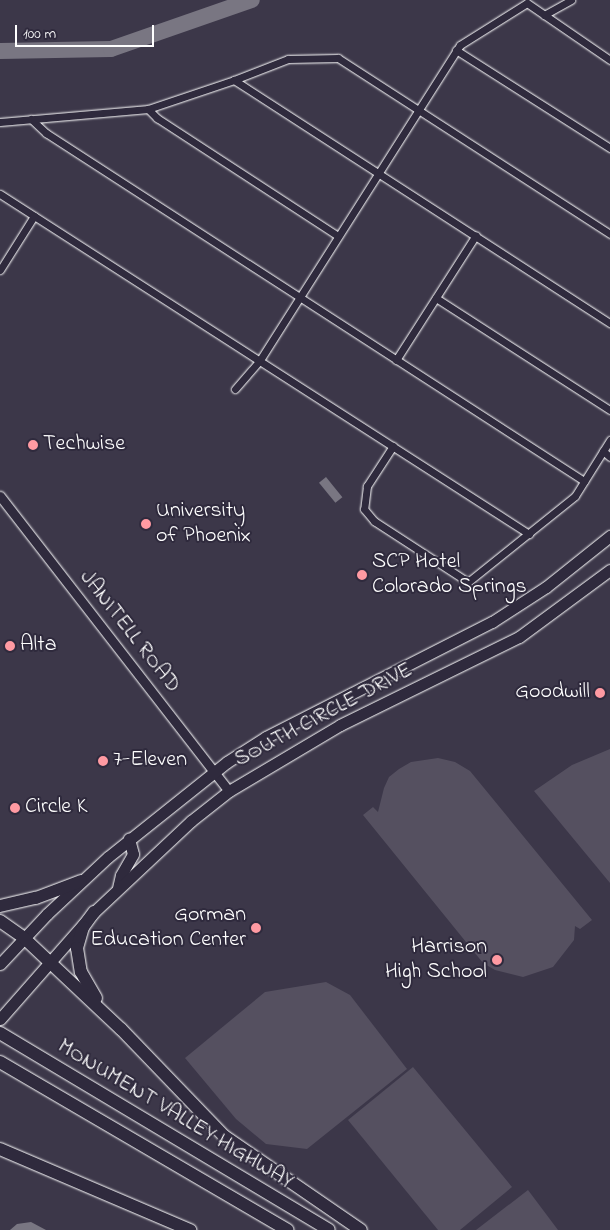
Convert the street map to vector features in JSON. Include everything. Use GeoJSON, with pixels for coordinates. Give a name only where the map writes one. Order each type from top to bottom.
{"type":"FeatureCollection","features":[{"type":"Feature","properties":{"kind":"highway"},"geometry":{"type":"LineString","coordinates":[[0,906],[36,898],[81,881]]}},
{"type":"Feature","properties":{"kind":"highway"},"geometry":{"type":"LineString","coordinates":[[94,912],[80,936],[78,962],[91,992],[121,1029]]}},
{"type":"Feature","properties":{"kind":"highway"},"geometry":{"type":"LineString","coordinates":[[0,921],[24,938],[51,962],[121,1029],[224,1136],[361,1230]]}},
{"type":"Feature","properties":{"kind":"highway","name":"MONUMENT VALLEY HIGHWAY"},"geometry":{"type":"LineString","coordinates":[[0,1033],[329,1230]]}},
{"type":"Feature","properties":{"kind":"highway","name":"MONUMENT VALLEY HIGHWAY"},"geometry":{"type":"LineString","coordinates":[[1,1062],[288,1230]]}},
{"type":"Feature","properties":{"kind":"highway"},"geometry":{"type":"LineString","coordinates":[[0,1149],[190,1230]]}},
{"type":"Feature","properties":{"kind":"main road","name":"SOUTH CIRCLE DRIVE"},"geometry":{"type":"LineString","coordinates":[[0,964],[81,881],[129,839],[214,772],[266,737],[492,622],[546,587],[610,536]]}},
{"type":"Feature","properties":{"kind":"main road","name":"SOUTH CIRCLE DRIVE"},"geometry":{"type":"LineString","coordinates":[[0,1019],[94,912],[118,888],[229,791],[340,725],[519,637],[610,570]]}},
{"type":"Feature","properties":{"kind":"main road"},"geometry":{"type":"LineString","coordinates":[[118,888],[121,875],[133,854],[129,839]]}},
{"type":"Feature","properties":{"kind":"street"},"geometry":{"type":"LineString","coordinates":[[544,16],[571,0]]}},
{"type":"Feature","properties":{"kind":"street"},"geometry":{"type":"LineString","coordinates":[[235,389],[260,360],[456,50],[527,3],[610,60]]}},
{"type":"Feature","properties":{"kind":"street"},"geometry":{"type":"LineString","coordinates":[[456,50],[610,148]]}},
{"type":"Feature","properties":{"kind":"street"},"geometry":{"type":"LineString","coordinates":[[0,122],[148,109],[234,80],[279,61],[328,56],[338,58],[610,234]]}},
{"type":"Feature","properties":{"kind":"street"},"geometry":{"type":"LineString","coordinates":[[234,80],[610,323]]}},
{"type":"Feature","properties":{"kind":"street"},"geometry":{"type":"LineString","coordinates":[[148,109],[157,118],[338,236]]}},
{"type":"Feature","properties":{"kind":"street"},"geometry":{"type":"LineString","coordinates":[[31,118],[46,133],[584,481]]}},
{"type":"Feature","properties":{"kind":"street"},"geometry":{"type":"LineString","coordinates":[[0,194],[529,534]]}},
{"type":"Feature","properties":{"kind":"street"},"geometry":{"type":"LineString","coordinates":[[0,270],[34,216]]}},
{"type":"Feature","properties":{"kind":"street"},"geometry":{"type":"LineString","coordinates":[[396,360],[476,235]]}},
{"type":"Feature","properties":{"kind":"street"},"geometry":{"type":"LineString","coordinates":[[436,298],[610,410]]}},
{"type":"Feature","properties":{"kind":"street"},"geometry":{"type":"LineString","coordinates":[[393,446],[367,486],[364,509],[374,521],[468,582],[569,502],[610,440]]}},
{"type":"Feature","properties":{"kind":"street"},"geometry":{"type":"LineString","coordinates":[[603,452],[610,457]]}},
{"type":"Feature","properties":{"kind":"street","name":"JANITELL ROAD"},"geometry":{"type":"LineString","coordinates":[[0,496],[229,791]]}},
{"type":"Feature","properties":{"kind":"shaded area"},"geometry":{"type":"Polygon","coordinates":[[[326,477],[342,497],[335,503],[319,483],[326,477]]]}},
{"type":"Feature","properties":{"kind":"shaded area"},"geometry":{"type":"Polygon","coordinates":[[[610,749],[610,883],[534,791],[572,765],[610,749]]]}},
{"type":"Feature","properties":{"kind":"shaded area"},"geometry":{"type":"Polygon","coordinates":[[[438,758],[455,762],[470,771],[592,920],[580,929],[575,926],[574,940],[553,967],[523,977],[495,970],[483,963],[363,815],[373,807],[378,812],[389,777],[399,769],[411,762],[438,758]]]}},
{"type":"Feature","properties":{"kind":"shaded area"},"geometry":{"type":"Polygon","coordinates":[[[326,982],[350,995],[407,1069],[307,1149],[266,1144],[236,1119],[185,1058],[265,992],[326,982]]]}},
{"type":"Feature","properties":{"kind":"shaded area"},"geometry":{"type":"Polygon","coordinates":[[[413,1067],[512,1187],[460,1230],[438,1230],[348,1120],[413,1067]]]}},
{"type":"Feature","properties":{"kind":"shaded area"},"geometry":{"type":"Polygon","coordinates":[[[528,1190],[558,1230],[476,1230],[528,1190]]]}},
{"type":"Feature","properties":{"kind":"shaded area"},"geometry":{"type":"Polygon","coordinates":[[[31,1222],[46,1230],[10,1230],[17,1224],[31,1222]]]}},
{"type":"Feature","properties":{"kind":"waterway"},"geometry":{"type":"LineString","coordinates":[[0,51],[111,49],[252,0]]}},
{"type":"Feature","properties":{"kind":"place","name":"Techwise"},"geometry":{"type":"Point","coordinates":[33,445]}},
{"type":"Feature","properties":{"kind":"place","name":"University of Phoenix"},"geometry":{"type":"Point","coordinates":[146,524]}},
{"type":"Feature","properties":{"kind":"place","name":"SCP Hotel Colorado Springs"},"geometry":{"type":"Point","coordinates":[362,575]}},
{"type":"Feature","properties":{"kind":"place","name":"Alta"},"geometry":{"type":"Point","coordinates":[10,646]}},
{"type":"Feature","properties":{"kind":"place","name":"Goodwill"},"geometry":{"type":"Point","coordinates":[600,693]}},
{"type":"Feature","properties":{"kind":"place","name":"7-Eleven"},"geometry":{"type":"Point","coordinates":[103,761]}},
{"type":"Feature","properties":{"kind":"place","name":"Circle K"},"geometry":{"type":"Point","coordinates":[15,808]}},
{"type":"Feature","properties":{"kind":"place","name":"Gorman Education Center"},"geometry":{"type":"Point","coordinates":[256,928]}},
{"type":"Feature","properties":{"kind":"place","name":"Harrison High School"},"geometry":{"type":"Point","coordinates":[497,960]}}]}
